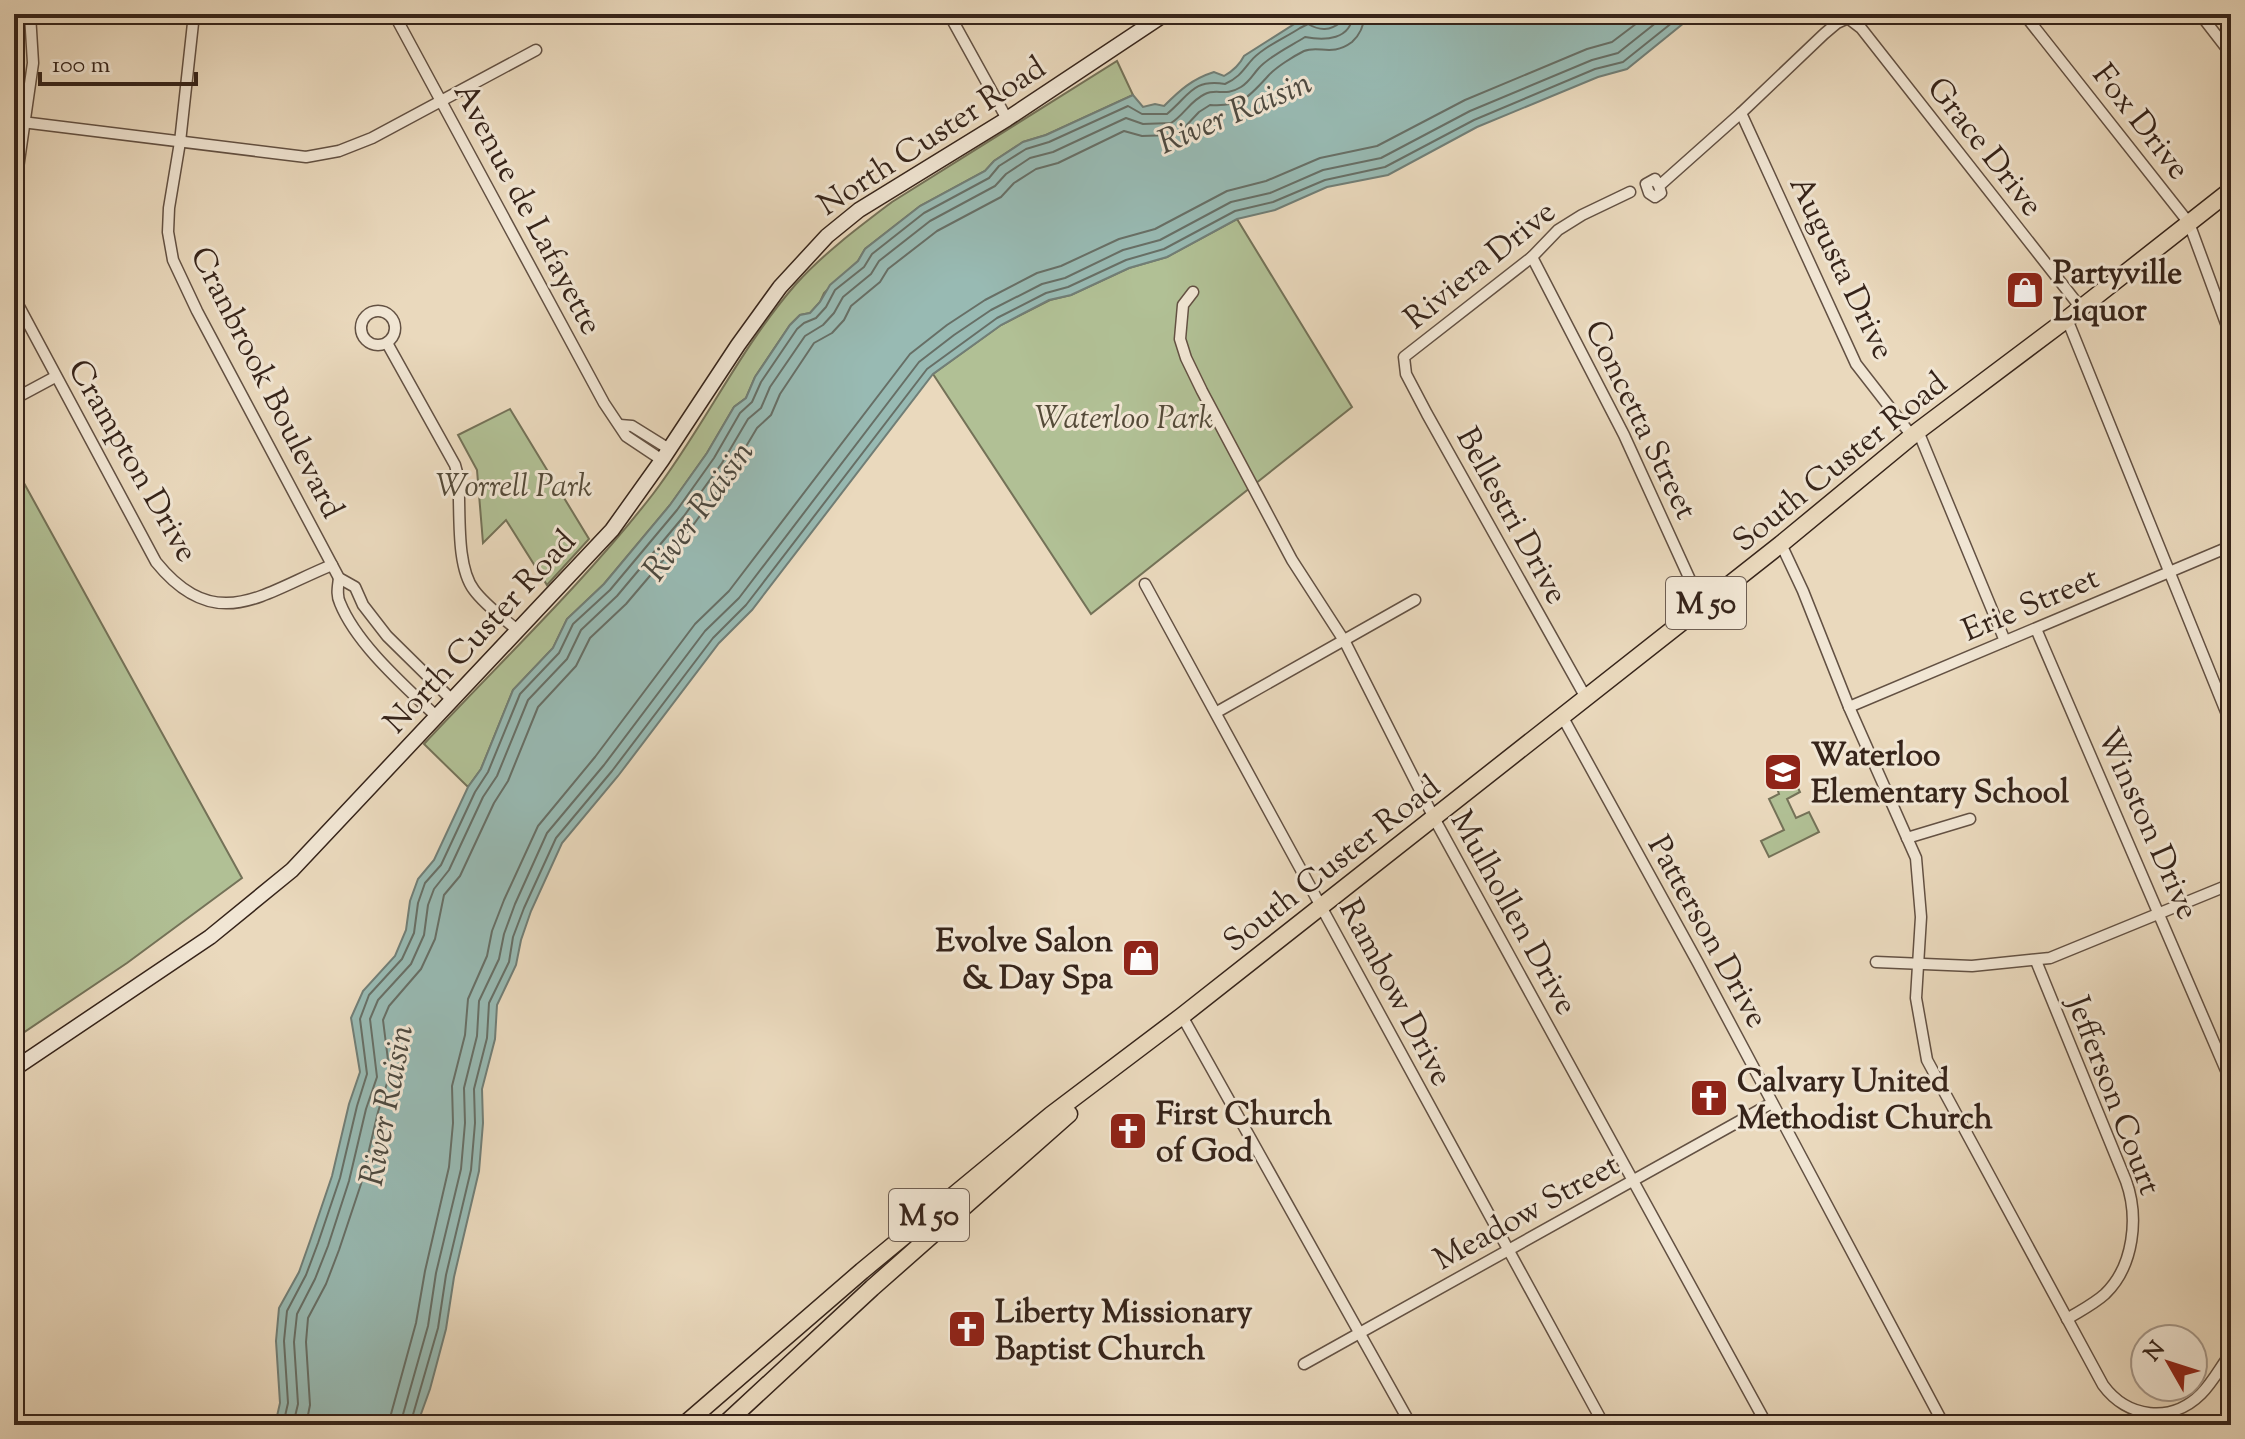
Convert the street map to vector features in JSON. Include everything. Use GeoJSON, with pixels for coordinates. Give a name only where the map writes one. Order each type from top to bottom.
{"type":"FeatureCollection","features":[{"type":"Feature","properties":{"kind":"main road","name":"South Custer Road"},"geometry":{"type":"LineString","coordinates":[[684,1425],[959,1190],[1060,1108],[1434,818],[1915,434],[2231,190]]}},
{"type":"Feature","properties":{"kind":"main road","name":"South Custer Road"},"geometry":{"type":"LineString","coordinates":[[724,1425],[872,1288],[1182,1016]]}},
{"type":"Feature","properties":{"kind":"street"},"geometry":{"type":"LineString","coordinates":[[14,196],[19,122],[33,63],[30,14]]}},
{"type":"Feature","properties":{"kind":"street","name":"Cranbrook Boulevard"},"geometry":{"type":"LineString","coordinates":[[194,14],[168,221],[173,260],[192,302],[339,578],[355,587],[363,605],[387,636],[452,700]]}},
{"type":"Feature","properties":{"kind":"street","name":"Avenue de Lafayette"},"geometry":{"type":"LineString","coordinates":[[394,14],[604,403],[620,425],[632,426],[665,454]]}},
{"type":"Feature","properties":{"kind":"street"},"geometry":{"type":"LineString","coordinates":[[949,14],[1007,119]]}},
{"type":"Feature","properties":{"kind":"street","name":"North Custer Road"},"geometry":{"type":"LineString","coordinates":[[14,1069],[172,964],[292,870],[612,530],[780,287],[827,236],[859,210],[1007,119],[1165,14]]}},
{"type":"Feature","properties":{"kind":"street","name":"Fox Drive"},"geometry":{"type":"LineString","coordinates":[[2024,14],[2189,223],[2231,337]]}},
{"type":"Feature","properties":{"kind":"street"},"geometry":{"type":"LineString","coordinates":[[2200,14],[2231,54]]}},
{"type":"Feature","properties":{"kind":"street","name":"Grace Drive"},"geometry":{"type":"LineString","coordinates":[[1741,113],[1837,23],[1848,18],[1861,28],[2074,314],[2168,572],[2231,724]]}},
{"type":"Feature","properties":{"kind":"street"},"geometry":{"type":"LineString","coordinates":[[19,122],[283,156],[323,155],[354,147],[536,50]]}},
{"type":"Feature","properties":{"kind":"street"},"geometry":{"type":"LineString","coordinates":[[1659,186],[1741,113]]}},
{"type":"Feature","properties":{"kind":"street","name":"Augusta Drive"},"geometry":{"type":"LineString","coordinates":[[1741,113],[1856,364],[1915,434]]}},
{"type":"Feature","properties":{"kind":"street","name":"Riviera Drive"},"geometry":{"type":"LineString","coordinates":[[1404,357],[1532,257],[1558,230],[1630,192]]}},
{"type":"Feature","properties":{"kind":"street","name":"Concetta Street"},"geometry":{"type":"LineString","coordinates":[[1532,257],[1624,435],[1702,606]]}},
{"type":"Feature","properties":{"kind":"street","name":"Mulhollen Drive"},"geometry":{"type":"LineString","coordinates":[[1193,292],[1183,305],[1180,327],[1186,358],[1292,560],[1345,642],[1434,818],[1767,1425]]}},
{"type":"Feature","properties":{"kind":"street","name":"Crampton Drive"},"geometry":{"type":"LineString","coordinates":[[14,297],[156,562],[179,588],[209,600],[248,602],[332,565]]}},
{"type":"Feature","properties":{"kind":"street"},"geometry":{"type":"LineString","coordinates":[[387,343],[455,465],[469,582],[481,598],[516,629]]}},
{"type":"Feature","properties":{"kind":"street","name":"Bellestri Drive"},"geometry":{"type":"LineString","coordinates":[[1404,357],[1406,374],[1427,414],[1585,696]]}},
{"type":"Feature","properties":{"kind":"street"},"geometry":{"type":"LineString","coordinates":[[14,399],[55,377]]}},
{"type":"Feature","properties":{"kind":"street"},"geometry":{"type":"LineString","coordinates":[[1915,434],[2005,641]]}},
{"type":"Feature","properties":{"kind":"street"},"geometry":{"type":"LineString","coordinates":[[1781,544],[1916,858],[1921,898],[1916,998],[1927,1060],[2103,1385],[2115,1400],[2158,1420],[2194,1400],[2231,1353]]}},
{"type":"Feature","properties":{"kind":"street","name":"Erie Street"},"geometry":{"type":"LineString","coordinates":[[1849,707],[2231,546]]}},
{"type":"Feature","properties":{"kind":"street","name":"Cranbrook Boulevard"},"geometry":{"type":"LineString","coordinates":[[339,578],[337,594],[340,604],[363,638],[386,667],[437,717]]}},
{"type":"Feature","properties":{"kind":"street","name":"Rambow Drive"},"geometry":{"type":"LineString","coordinates":[[1145,584],[1604,1425]]}},
{"type":"Feature","properties":{"kind":"street"},"geometry":{"type":"LineString","coordinates":[[1217,712],[1415,600]]}},
{"type":"Feature","properties":{"kind":"street","name":"Winston Drive"},"geometry":{"type":"LineString","coordinates":[[2036,629],[2231,1082]]}},
{"type":"Feature","properties":{"kind":"street","name":"Patterson Drive"},"geometry":{"type":"LineString","coordinates":[[1562,716],[1944,1425]]}},
{"type":"Feature","properties":{"kind":"street"},"geometry":{"type":"LineString","coordinates":[[1907,838],[1970,819]]}},
{"type":"Feature","properties":{"kind":"street"},"geometry":{"type":"LineString","coordinates":[[1876,962],[1972,966],[2036,961],[2076,949],[2231,884]]}},
{"type":"Feature","properties":{"kind":"street","name":"Jefferson Court"},"geometry":{"type":"LineString","coordinates":[[2036,961],[2126,1181],[2134,1210],[2131,1242],[2117,1277],[2104,1294],[2067,1319]]}},
{"type":"Feature","properties":{"kind":"street"},"geometry":{"type":"LineString","coordinates":[[1182,1016],[1411,1425]]}},
{"type":"Feature","properties":{"kind":"street","name":"Meadow Street"},"geometry":{"type":"LineString","coordinates":[[1304,1364],[1772,1103]]}},
{"type":"Feature","properties":{"kind":"green space"},"geometry":{"type":"Polygon","coordinates":[[[1117,61],[1133,95],[1046,135],[1023,142],[994,161],[985,171],[920,206],[865,249],[858,261],[824,293],[810,313],[800,315],[790,325],[755,377],[746,398],[734,407],[707,453],[670,505],[604,584],[567,619],[553,648],[513,690],[481,769],[468,787],[424,744],[570,591],[653,494],[757,334],[796,284],[830,251],[892,202],[1117,61]]]}},
{"type":"Feature","properties":{"kind":"green space","name":"Waterloo Park"},"geometry":{"type":"Polygon","coordinates":[[[1237,219],[1352,407],[1091,614],[933,374],[1001,325],[1050,300],[1071,295],[1129,268],[1167,257],[1237,219]]]}},
{"type":"Feature","properties":{"kind":"green space","name":"Worrell Park"},"geometry":{"type":"Polygon","coordinates":[[[510,409],[589,539],[547,585],[506,520],[483,543],[477,470],[458,435],[510,409]]]}},
{"type":"Feature","properties":{"kind":"green space"},"geometry":{"type":"Polygon","coordinates":[[[14,465],[242,878],[127,963],[14,1039],[14,465]]]}},
{"type":"Feature","properties":{"kind":"green space"},"geometry":{"type":"Polygon","coordinates":[[[1780,760],[1786,772],[1790,771],[1800,792],[1787,799],[1796,818],[1809,812],[1819,832],[1769,857],[1761,841],[1784,830],[1769,799],[1779,794],[1769,765],[1780,760]]]}},
{"type":"Feature","properties":{"kind":"water","name":"River Raisin"},"geometry":{"type":"Polygon","coordinates":[[[1310,14],[1315,14],[1318,21],[1328,21],[1339,14],[1695,14],[1627,69],[1598,77],[1477,127],[1388,175],[1327,187],[1275,210],[1237,219],[1167,257],[1129,268],[1071,295],[1049,300],[1001,325],[933,374],[752,610],[719,643],[618,776],[562,843],[531,911],[516,965],[497,1005],[495,1039],[482,1089],[479,1171],[454,1277],[446,1329],[417,1425],[275,1425],[280,1403],[276,1341],[279,1308],[299,1272],[310,1241],[332,1176],[360,1072],[351,1018],[363,991],[395,956],[406,930],[410,901],[418,879],[434,860],[468,787],[481,769],[513,690],[553,648],[567,619],[604,584],[670,505],[707,453],[734,407],[746,398],[755,377],[790,325],[800,315],[810,313],[830,285],[858,261],[865,249],[920,206],[985,171],[994,161],[1023,142],[1046,135],[1133,95],[1143,107],[1155,104],[1164,106],[1199,78],[1214,72],[1224,76],[1244,56],[1310,14]]]}},
{"type":"Feature","properties":{"kind":"place","name":"Partyville Liquor"},"geometry":{"type":"Point","coordinates":[2025,290]}},
{"type":"Feature","properties":{"kind":"place","name":"Waterloo Elementary School"},"geometry":{"type":"Point","coordinates":[1783,772]}},
{"type":"Feature","properties":{"kind":"place","name":"Evolve Salon & Day Spa"},"geometry":{"type":"Point","coordinates":[1141,958]}},
{"type":"Feature","properties":{"kind":"place","name":"Calvary United Methodist Church"},"geometry":{"type":"Point","coordinates":[1709,1098]}},
{"type":"Feature","properties":{"kind":"place","name":"First Church of God"},"geometry":{"type":"Point","coordinates":[1128,1131]}},
{"type":"Feature","properties":{"kind":"place","name":"Liberty Missionary Baptist Church"},"geometry":{"type":"Point","coordinates":[967,1329]}}]}
